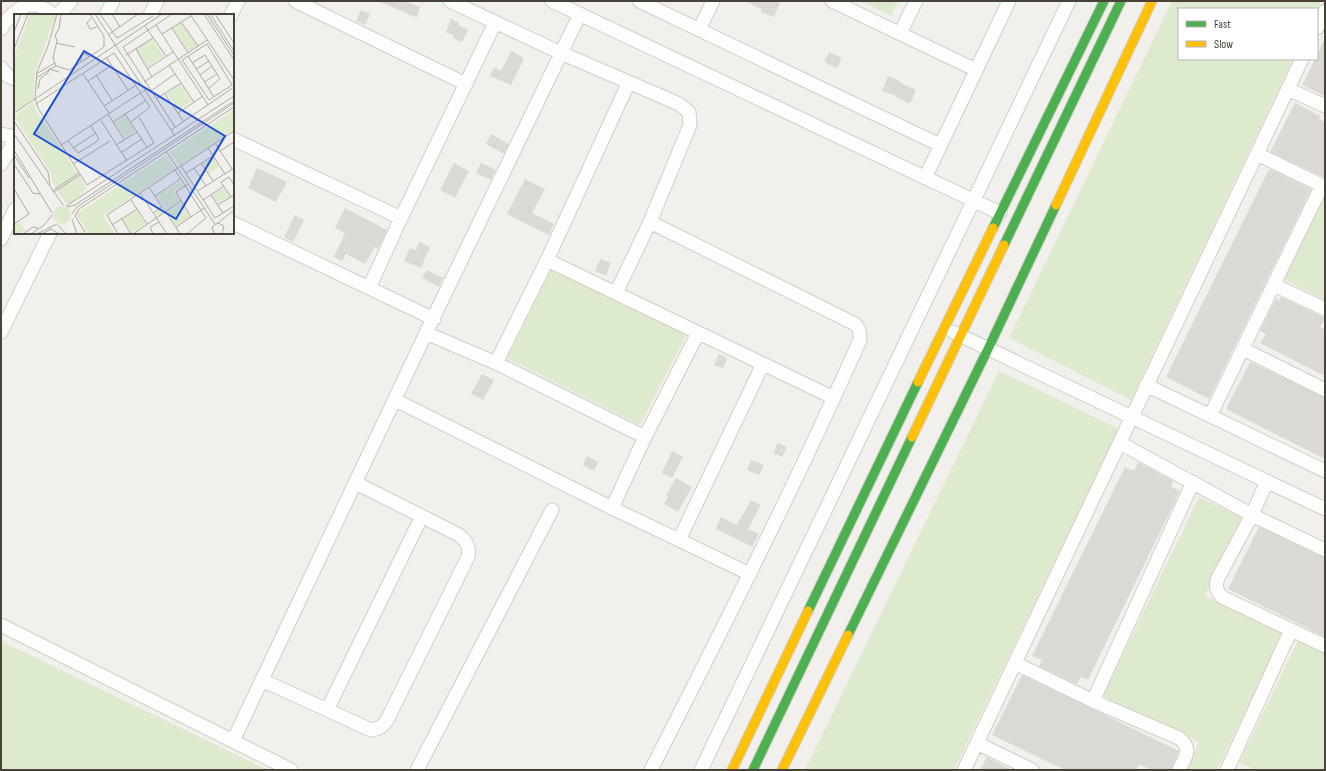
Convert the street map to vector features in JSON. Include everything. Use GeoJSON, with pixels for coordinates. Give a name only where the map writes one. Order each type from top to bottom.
{"type":"FeatureCollection","features":[{"type":"Feature","properties":{"kind":"street"},"geometry":{"type":"LineString","coordinates":[[59,14],[71,1]]}},
{"type":"Feature","properties":{"kind":"street"},"geometry":{"type":"LineString","coordinates":[[106,14],[113,1]]}},
{"type":"Feature","properties":{"kind":"street"},"geometry":{"type":"LineString","coordinates":[[150,14],[157,1]]}},
{"type":"Feature","properties":{"kind":"street"},"geometry":{"type":"LineString","coordinates":[[232,14],[238,1]]}},
{"type":"Feature","properties":{"kind":"street"},"geometry":{"type":"LineString","coordinates":[[295,1],[466,84]]}},
{"type":"Feature","properties":{"kind":"street"},"geometry":{"type":"LineString","coordinates":[[450,1],[561,54],[628,84],[679,104],[689,112],[690,125],[650,222],[616,293]]}},
{"type":"Feature","properties":{"kind":"street"},"geometry":{"type":"LineString","coordinates":[[552,1],[1000,213]]}},
{"type":"Feature","properties":{"kind":"street"},"geometry":{"type":"LineString","coordinates":[[639,1],[940,145]]}},
{"type":"Feature","properties":{"kind":"street"},"geometry":{"type":"LineString","coordinates":[[699,30],[713,1]]}},
{"type":"Feature","properties":{"kind":"street"},"geometry":{"type":"LineString","coordinates":[[832,1],[976,70]]}},
{"type":"Feature","properties":{"kind":"street"},"geometry":{"type":"LineString","coordinates":[[900,33],[916,1]]}},
{"type":"Feature","properties":{"kind":"street"},"geometry":{"type":"LineString","coordinates":[[925,178],[1009,1]]}},
{"type":"Feature","properties":{"kind":"street"},"geometry":{"type":"LineString","coordinates":[[701,770],[1069,1]]}},
{"type":"Feature","properties":{"kind":"street"},"geometry":{"type":"LineString","coordinates":[[732,770],[1000,213],[1104,1]]}},
{"type":"Feature","properties":{"kind":"street"},"geometry":{"type":"LineString","coordinates":[[753,770],[1121,1]]}},
{"type":"Feature","properties":{"kind":"street"},"geometry":{"type":"LineString","coordinates":[[782,770],[988,349],[1152,1]]}},
{"type":"Feature","properties":{"kind":"street"},"geometry":{"type":"LineString","coordinates":[[1,29],[14,13],[24,6],[36,4],[52,14]]}},
{"type":"Feature","properties":{"kind":"street"},"geometry":{"type":"LineString","coordinates":[[1318,26],[1325,11]]}},
{"type":"Feature","properties":{"kind":"street"},"geometry":{"type":"LineString","coordinates":[[233,741],[396,400],[426,333],[580,14]]}},
{"type":"Feature","properties":{"kind":"street"},"geometry":{"type":"LineString","coordinates":[[369,288],[495,23]]}},
{"type":"Feature","properties":{"kind":"street"},"geometry":{"type":"LineString","coordinates":[[964,770],[1302,60]]}},
{"type":"Feature","properties":{"kind":"street"},"geometry":{"type":"LineString","coordinates":[[1,68],[8,76],[14,79]]}},
{"type":"Feature","properties":{"kind":"street"},"geometry":{"type":"LineString","coordinates":[[496,363],[547,260],[628,84]]}},
{"type":"Feature","properties":{"kind":"street"},"geometry":{"type":"LineString","coordinates":[[1288,88],[1325,106]]}},
{"type":"Feature","properties":{"kind":"street"},"geometry":{"type":"LineString","coordinates":[[1,134],[14,137]]}},
{"type":"Feature","properties":{"kind":"street"},"geometry":{"type":"LineString","coordinates":[[1,164],[14,139]]}},
{"type":"Feature","properties":{"kind":"street"},"geometry":{"type":"LineString","coordinates":[[234,139],[401,218]]}},
{"type":"Feature","properties":{"kind":"street"},"geometry":{"type":"LineString","coordinates":[[1210,416],[1324,186],[1257,154]]}},
{"type":"Feature","properties":{"kind":"street"},"geometry":{"type":"LineString","coordinates":[[1,238],[14,212]]}},
{"type":"Feature","properties":{"kind":"street"},"geometry":{"type":"LineString","coordinates":[[650,222],[855,324],[859,328],[860,340],[750,574],[651,770]]}},
{"type":"Feature","properties":{"kind":"street"},"geometry":{"type":"LineString","coordinates":[[234,224],[434,319]]}},
{"type":"Feature","properties":{"kind":"street"},"geometry":{"type":"LineString","coordinates":[[1,332],[50,234]]}},
{"type":"Feature","properties":{"kind":"street"},"geometry":{"type":"LineString","coordinates":[[547,260],[834,398]]}},
{"type":"Feature","properties":{"kind":"street"},"geometry":{"type":"LineString","coordinates":[[1274,285],[1325,309]]}},
{"type":"Feature","properties":{"kind":"street"},"geometry":{"type":"LineString","coordinates":[[945,328],[1325,509]]}},
{"type":"Feature","properties":{"kind":"street"},"geometry":{"type":"LineString","coordinates":[[426,333],[496,363],[645,437]]}},
{"type":"Feature","properties":{"kind":"street"},"geometry":{"type":"LineString","coordinates":[[612,508],[645,437],[698,333]]}},
{"type":"Feature","properties":{"kind":"street"},"geometry":{"type":"LineString","coordinates":[[1242,349],[1325,390]]}},
{"type":"Feature","properties":{"kind":"street"},"geometry":{"type":"LineString","coordinates":[[680,540],[763,364]]}},
{"type":"Feature","properties":{"kind":"street"},"geometry":{"type":"LineString","coordinates":[[1146,385],[1325,471]]}},
{"type":"Feature","properties":{"kind":"street"},"geometry":{"type":"LineString","coordinates":[[396,400],[612,508],[750,574]]}},
{"type":"Feature","properties":{"kind":"street"},"geometry":{"type":"LineString","coordinates":[[1120,443],[1252,515],[1325,550]]}},
{"type":"Feature","properties":{"kind":"street"},"geometry":{"type":"LineString","coordinates":[[1267,481],[1252,515],[1218,578],[1215,585],[1217,591],[1222,597],[1325,646]]}},
{"type":"Feature","properties":{"kind":"street"},"geometry":{"type":"LineString","coordinates":[[1093,700],[1193,482]]}},
{"type":"Feature","properties":{"kind":"street"},"geometry":{"type":"LineString","coordinates":[[262,680],[371,730],[377,730],[382,727],[387,720],[455,585],[470,550],[460,535],[356,483]]}},
{"type":"Feature","properties":{"kind":"street"},"geometry":{"type":"LineString","coordinates":[[417,770],[552,510]]}},
{"type":"Feature","properties":{"kind":"street"},"geometry":{"type":"LineString","coordinates":[[327,710],[422,516]]}},
{"type":"Feature","properties":{"kind":"street"},"geometry":{"type":"LineString","coordinates":[[1,625],[291,770]]}},
{"type":"Feature","properties":{"kind":"street"},"geometry":{"type":"LineString","coordinates":[[1232,768],[1291,630]]}},
{"type":"Feature","properties":{"kind":"street"},"geometry":{"type":"LineString","coordinates":[[1015,663],[1093,700],[1179,738],[1187,747],[1187,754],[1179,770]]}},
{"type":"Feature","properties":{"kind":"street"},"geometry":{"type":"LineString","coordinates":[[977,743],[1032,770]]}},
{"type":"Feature","properties":{"kind":"green space"},"geometry":{"type":"Polygon","coordinates":[[[860,1],[898,1],[891,16],[860,1]]]}},
{"type":"Feature","properties":{"kind":"green space"},"geometry":{"type":"Polygon","coordinates":[[[1172,1],[1321,1],[1318,8],[1178,8],[1178,60],[1293,60],[1131,400],[1009,338],[1172,1]]]}},
{"type":"Feature","properties":{"kind":"green space"},"geometry":{"type":"Polygon","coordinates":[[[1325,193],[1325,300],[1283,279],[1325,193]]]}},
{"type":"Feature","properties":{"kind":"green space"},"geometry":{"type":"Polygon","coordinates":[[[551,269],[687,334],[640,425],[507,358],[551,269]]]}},
{"type":"Feature","properties":{"kind":"green space"},"geometry":{"type":"Polygon","coordinates":[[[999,371],[1119,429],[954,770],[805,770],[999,371]]]}},
{"type":"Feature","properties":{"kind":"green space"},"geometry":{"type":"Polygon","coordinates":[[[1199,497],[1242,518],[1205,596],[1283,634],[1217,770],[1186,770],[1199,742],[1103,696],[1199,497]]]}},
{"type":"Feature","properties":{"kind":"green space"},"geometry":{"type":"Polygon","coordinates":[[[1298,640],[1325,653],[1325,770],[1255,770],[1239,763],[1298,640]]]}},
{"type":"Feature","properties":{"kind":"green space"},"geometry":{"type":"Polygon","coordinates":[[[1,641],[268,770],[1,770],[1,641]]]}},
{"type":"Feature","properties":{"kind":"building"},"geometry":{"type":"Polygon","coordinates":[[[377,1],[410,1],[409,3],[420,7],[417,17],[377,1]]]}},
{"type":"Feature","properties":{"kind":"building"},"geometry":{"type":"Polygon","coordinates":[[[745,1],[774,1],[780,3],[774,17],[761,12],[762,9],[745,1]]]}},
{"type":"Feature","properties":{"kind":"building"},"geometry":{"type":"Polygon","coordinates":[[[361,10],[370,14],[365,25],[356,21],[361,10]]]}},
{"type":"Feature","properties":{"kind":"building"},"geometry":{"type":"Polygon","coordinates":[[[451,19],[459,23],[458,25],[468,30],[462,42],[453,38],[454,35],[446,32],[451,19]]]}},
{"type":"Feature","properties":{"kind":"building"},"geometry":{"type":"Polygon","coordinates":[[[1325,38],[1325,96],[1302,85],[1314,60],[1318,60],[1318,53],[1325,38]]]}},
{"type":"Feature","properties":{"kind":"building"},"geometry":{"type":"Polygon","coordinates":[[[511,51],[524,58],[511,85],[490,76],[494,67],[501,71],[511,51]]]}},
{"type":"Feature","properties":{"kind":"building"},"geometry":{"type":"Polygon","coordinates":[[[829,52],[842,58],[837,68],[824,62],[829,52]]]}},
{"type":"Feature","properties":{"kind":"building"},"geometry":{"type":"Polygon","coordinates":[[[888,76],[916,90],[910,104],[896,97],[897,96],[882,91],[888,76]]]}},
{"type":"Feature","properties":{"kind":"building"},"geometry":{"type":"Polygon","coordinates":[[[1295,103],[1320,116],[1319,119],[1325,122],[1325,178],[1270,152],[1295,103]]]}},
{"type":"Feature","properties":{"kind":"building"},"geometry":{"type":"Polygon","coordinates":[[[491,134],[509,144],[504,154],[486,144],[491,134]]]}},
{"type":"Feature","properties":{"kind":"building"},"geometry":{"type":"Polygon","coordinates":[[[454,163],[469,171],[455,198],[440,190],[454,163]]]}},
{"type":"Feature","properties":{"kind":"building"},"geometry":{"type":"Polygon","coordinates":[[[481,163],[496,170],[491,180],[476,173],[481,163]]]}},
{"type":"Feature","properties":{"kind":"building"},"geometry":{"type":"Polygon","coordinates":[[[257,168],[287,182],[276,202],[248,188],[257,168]]]}},
{"type":"Feature","properties":{"kind":"building"},"geometry":{"type":"Polygon","coordinates":[[[1269,169],[1311,189],[1209,399],[1166,377],[1269,169]]]}},
{"type":"Feature","properties":{"kind":"building"},"geometry":{"type":"Polygon","coordinates":[[[525,179],[545,189],[532,213],[554,224],[549,235],[507,214],[525,179]]]}},
{"type":"Feature","properties":{"kind":"building"},"geometry":{"type":"Polygon","coordinates":[[[345,208],[387,230],[378,249],[375,247],[365,264],[346,254],[342,261],[334,257],[345,233],[335,228],[345,208]]]}},
{"type":"Feature","properties":{"kind":"building"},"geometry":{"type":"Polygon","coordinates":[[[295,215],[304,220],[293,242],[284,237],[295,215]]]}},
{"type":"Feature","properties":{"kind":"building"},"geometry":{"type":"Polygon","coordinates":[[[419,242],[430,247],[421,268],[404,261],[410,248],[416,250],[419,242]]]}},
{"type":"Feature","properties":{"kind":"building"},"geometry":{"type":"Polygon","coordinates":[[[600,259],[611,263],[606,276],[595,271],[600,259]]]}},
{"type":"Feature","properties":{"kind":"building"},"geometry":{"type":"Polygon","coordinates":[[[427,270],[443,278],[439,287],[422,278],[427,270]]]}},
{"type":"Feature","properties":{"kind":"building"},"geometry":{"type":"Polygon","coordinates":[[[1281,297],[1325,318],[1320,327],[1325,329],[1325,376],[1260,343],[1266,334],[1260,331],[1276,299],[1279,301],[1281,297]]]}},
{"type":"Feature","properties":{"kind":"building"},"geometry":{"type":"Polygon","coordinates":[[[719,354],[727,358],[723,368],[714,365],[719,354]]]}},
{"type":"Feature","properties":{"kind":"building"},"geometry":{"type":"Polygon","coordinates":[[[1250,362],[1325,398],[1325,459],[1226,409],[1250,362]]]}},
{"type":"Feature","properties":{"kind":"building"},"geometry":{"type":"Polygon","coordinates":[[[482,374],[494,380],[483,400],[471,394],[482,374]]]}},
{"type":"Feature","properties":{"kind":"building"},"geometry":{"type":"Polygon","coordinates":[[[778,443],[787,447],[782,457],[773,453],[778,443]]]}},
{"type":"Feature","properties":{"kind":"building"},"geometry":{"type":"Polygon","coordinates":[[[672,451],[683,457],[672,478],[662,473],[672,451]]]}},
{"type":"Feature","properties":{"kind":"building"},"geometry":{"type":"Polygon","coordinates":[[[587,456],[598,462],[594,471],[583,465],[587,456]]]}},
{"type":"Feature","properties":{"kind":"building"},"geometry":{"type":"Polygon","coordinates":[[[751,460],[764,465],[759,475],[747,470],[751,460]]]}},
{"type":"Feature","properties":{"kind":"building"},"geometry":{"type":"Polygon","coordinates":[[[1138,462],[1173,481],[1171,487],[1180,491],[1088,680],[1081,677],[1077,684],[1039,666],[1042,660],[1032,656],[1125,467],[1134,471],[1138,462]]]}},
{"type":"Feature","properties":{"kind":"building"},"geometry":{"type":"Polygon","coordinates":[[[676,478],[692,487],[678,512],[664,504],[668,496],[666,495],[676,478]]]}},
{"type":"Feature","properties":{"kind":"building"},"geometry":{"type":"Polygon","coordinates":[[[751,500],[761,505],[748,529],[759,534],[752,547],[716,529],[721,517],[737,525],[751,500]]]}},
{"type":"Feature","properties":{"kind":"building"},"geometry":{"type":"Polygon","coordinates":[[[1259,527],[1325,558],[1325,637],[1228,589],[1259,527]]]}},
{"type":"Feature","properties":{"kind":"building"},"geometry":{"type":"Polygon","coordinates":[[[1022,675],[1179,751],[1171,770],[1151,770],[1139,764],[1136,770],[1065,770],[992,735],[1022,675]]]}},
{"type":"Feature","properties":{"kind":"building"},"geometry":{"type":"Polygon","coordinates":[[[987,757],[1012,770],[980,770],[987,757]]]}},
{"type":"Feature","properties":{"kind":"traffic: fast"},"geometry":{"type":"LineString","coordinates":[[993,228],[1104,1]]}},
{"type":"Feature","properties":{"kind":"traffic: fast"},"geometry":{"type":"LineString","coordinates":[[1004,245],[1121,1]]}},
{"type":"Feature","properties":{"kind":"traffic: fast"},"geometry":{"type":"LineString","coordinates":[[848,635],[988,349],[1056,205]]}},
{"type":"Feature","properties":{"kind":"traffic: fast"},"geometry":{"type":"LineString","coordinates":[[808,611],[918,382]]}},
{"type":"Feature","properties":{"kind":"traffic: fast"},"geometry":{"type":"LineString","coordinates":[[753,770],[912,437]]}},
{"type":"Feature","properties":{"kind":"traffic: slow"},"geometry":{"type":"LineString","coordinates":[[1056,205],[1152,1]]}},
{"type":"Feature","properties":{"kind":"traffic: slow"},"geometry":{"type":"LineString","coordinates":[[918,382],[993,228]]}},
{"type":"Feature","properties":{"kind":"traffic: slow"},"geometry":{"type":"LineString","coordinates":[[912,437],[1004,245]]}},
{"type":"Feature","properties":{"kind":"traffic: slow"},"geometry":{"type":"LineString","coordinates":[[732,770],[808,611]]}},
{"type":"Feature","properties":{"kind":"traffic: slow"},"geometry":{"type":"LineString","coordinates":[[782,770],[848,635]]}}]}
